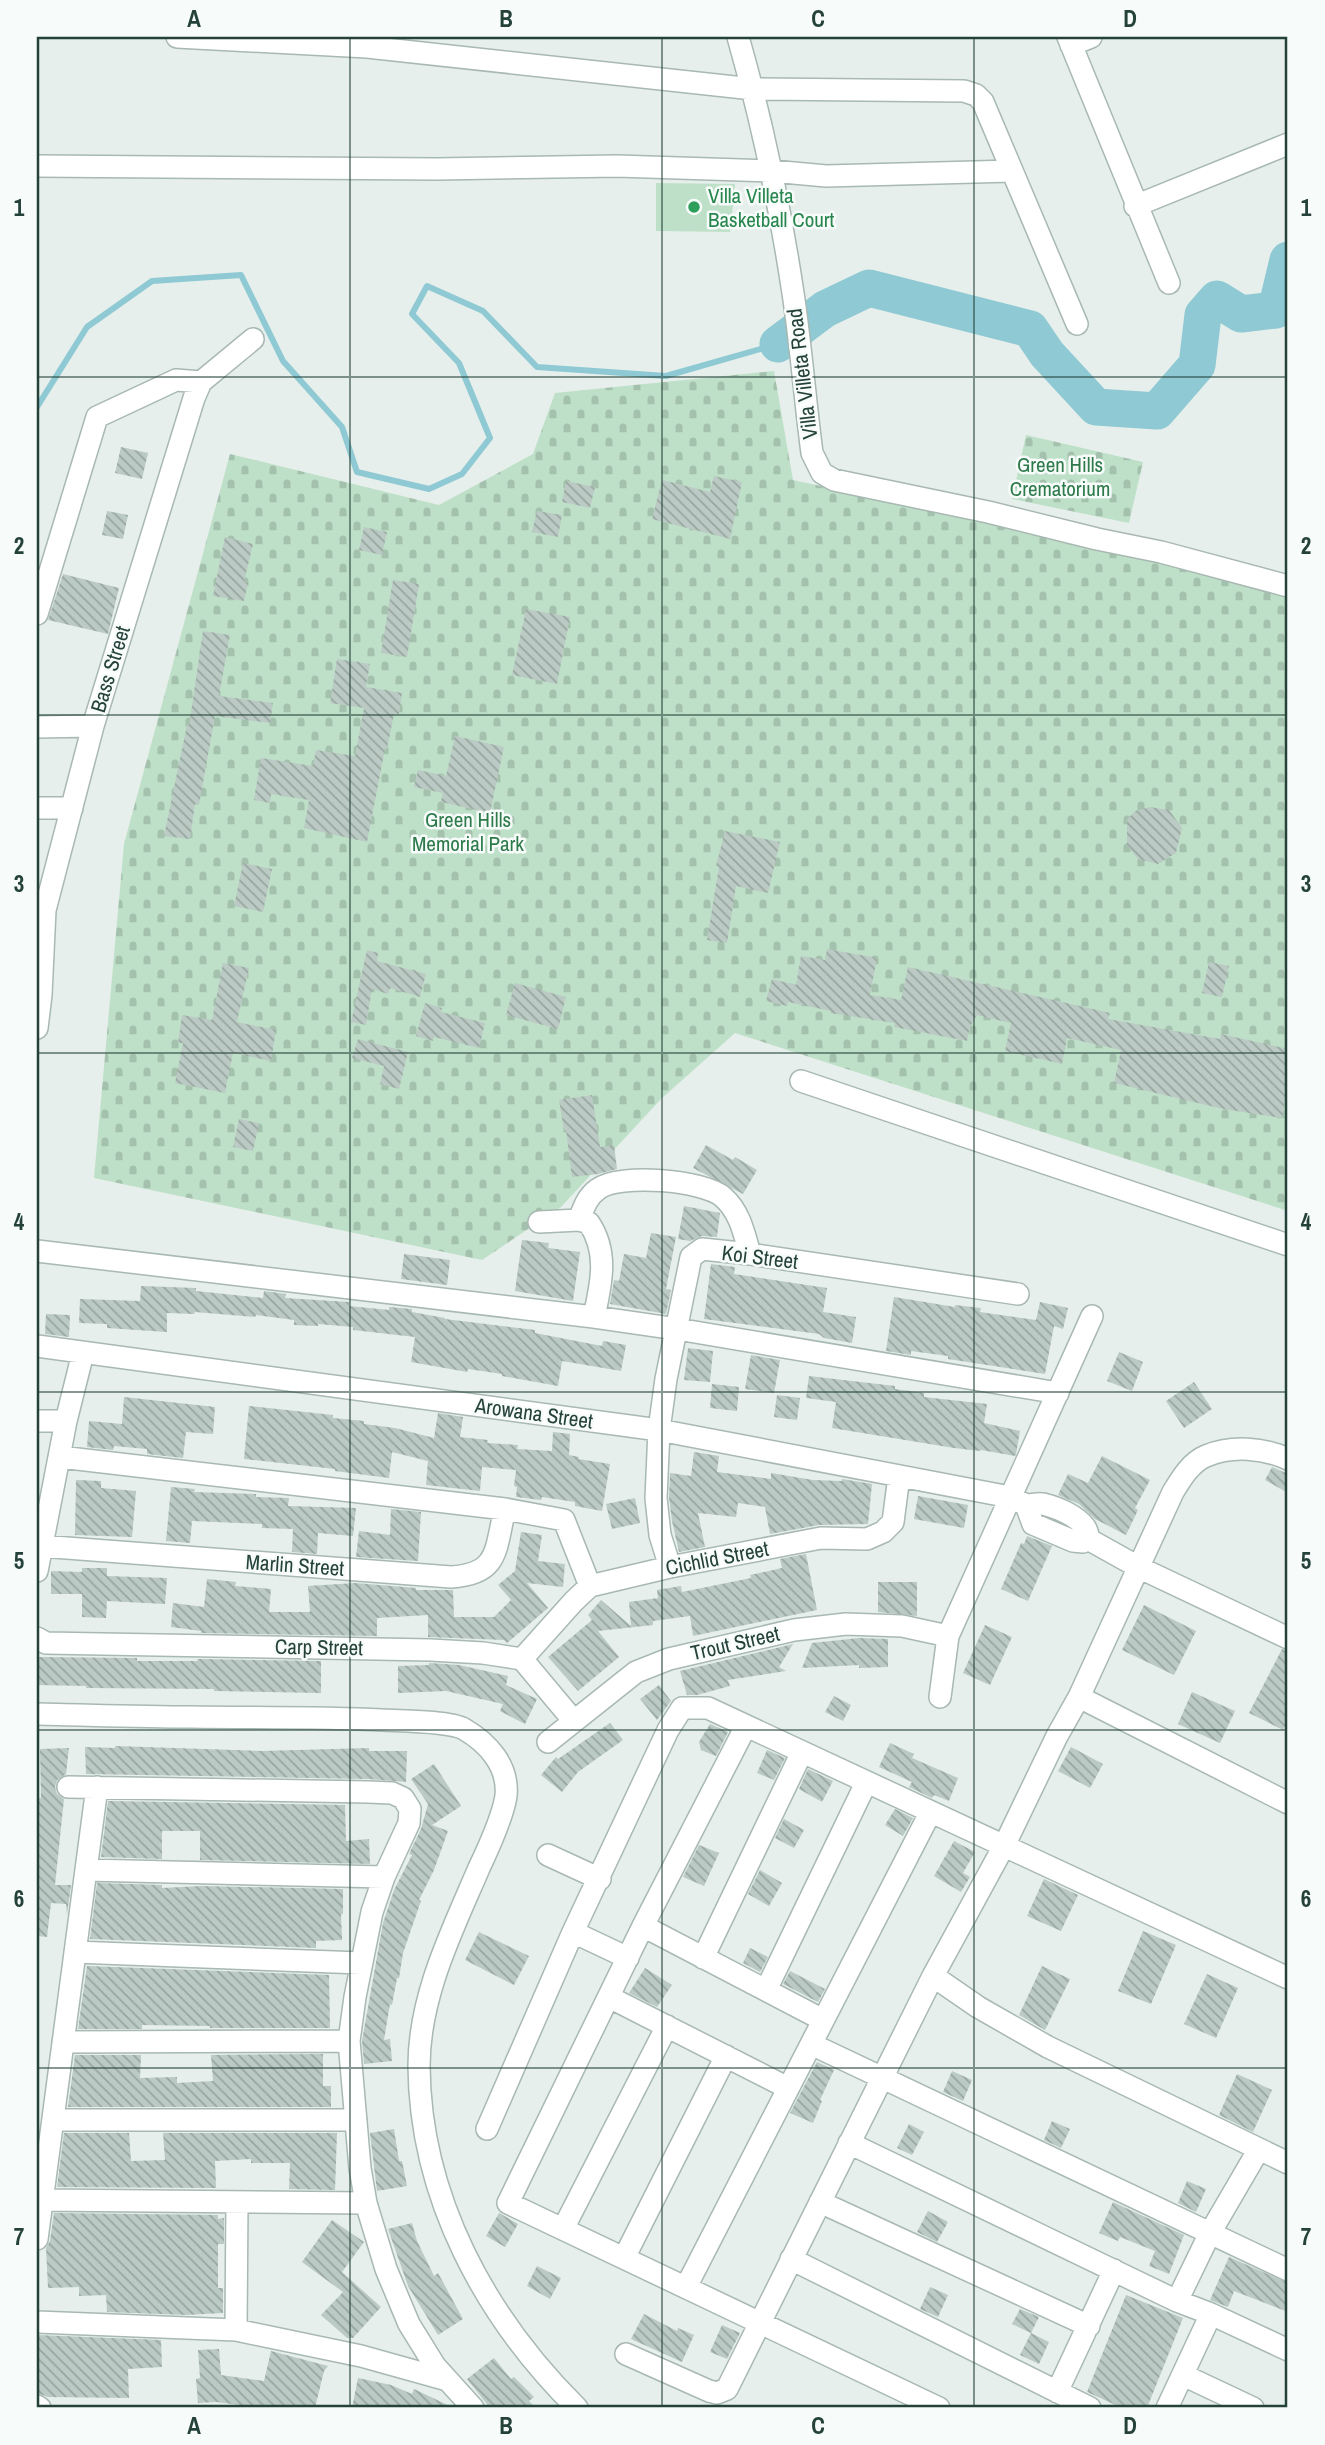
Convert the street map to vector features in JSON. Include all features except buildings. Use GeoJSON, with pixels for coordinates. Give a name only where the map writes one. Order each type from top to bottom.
{"type":"FeatureCollection","features":[{"type":"Feature","properties":{"kind":"street"},"geometry":{"type":"LineString","coordinates":[[177,37],[367,47],[753,89],[964,91],[976,94],[983,102],[1077,324]]}},
{"type":"Feature","properties":{"kind":"street","name":"Villa Villeta Road"},"geometry":{"type":"LineString","coordinates":[[738,37],[772,172],[793,294],[812,453],[822,473],[834,480],[1161,552],[1288,586]]}},
{"type":"Feature","properties":{"kind":"street"},"geometry":{"type":"LineString","coordinates":[[1077,39],[1135,206],[1169,283]]}},
{"type":"Feature","properties":{"kind":"street"},"geometry":{"type":"LineString","coordinates":[[1135,206],[1288,144]]}},
{"type":"Feature","properties":{"kind":"street"},"geometry":{"type":"LineString","coordinates":[[37,166],[437,169],[617,166],[858,176],[1012,170]]}},
{"type":"Feature","properties":{"kind":"street"},"geometry":{"type":"LineString","coordinates":[[37,614],[97,417],[176,380],[201,382],[253,339]]}},
{"type":"Feature","properties":{"kind":"street","name":"Bass Street"},"geometry":{"type":"LineString","coordinates":[[37,1028],[41,910],[93,726],[201,382]]}},
{"type":"Feature","properties":{"kind":"street"},"geometry":{"type":"LineString","coordinates":[[37,727],[93,726]]}},
{"type":"Feature","properties":{"kind":"street"},"geometry":{"type":"LineString","coordinates":[[37,808],[72,808]]}},
{"type":"Feature","properties":{"kind":"street"},"geometry":{"type":"LineString","coordinates":[[802,1081],[1288,1245]]}},
{"type":"Feature","properties":{"kind":"street"},"geometry":{"type":"LineString","coordinates":[[579,1220],[587,1199],[600,1187],[619,1180],[661,1180],[687,1185],[721,1194],[743,1225],[750,1254]]}},
{"type":"Feature","properties":{"kind":"street"},"geometry":{"type":"LineString","coordinates":[[539,1222],[579,1220],[589,1223],[598,1237],[603,1275],[594,1317]]}},
{"type":"Feature","properties":{"kind":"street","name":"Koi Street"},"geometry":{"type":"LineString","coordinates":[[670,1567],[660,1535],[656,1497],[659,1430],[666,1380],[691,1257],[696,1252],[702,1249],[750,1254],[1018,1294]]}},
{"type":"Feature","properties":{"kind":"street"},"geometry":{"type":"LineString","coordinates":[[37,1251],[594,1317],[1058,1393]]}},
{"type":"Feature","properties":{"kind":"street"},"geometry":{"type":"LineString","coordinates":[[940,1698],[948,1636],[1018,1501],[1058,1393],[1092,1315]]}},
{"type":"Feature","properties":{"kind":"street","name":"Arowana Street"},"geometry":{"type":"LineString","coordinates":[[37,1346],[659,1430],[1041,1504],[1082,1521],[1088,1539],[1140,1568]]}},
{"type":"Feature","properties":{"kind":"street"},"geometry":{"type":"LineString","coordinates":[[37,1571],[66,1421],[83,1353]]}},
{"type":"Feature","properties":{"kind":"street"},"geometry":{"type":"LineString","coordinates":[[37,1421],[66,1421]]}},
{"type":"Feature","properties":{"kind":"street"},"geometry":{"type":"LineString","coordinates":[[626,2354],[717,2393],[727,2389],[881,2076],[1005,1844],[1057,1736],[1079,1697],[1173,1492],[1186,1472],[1206,1456],[1238,1450],[1270,1451],[1288,1460]]}},
{"type":"Feature","properties":{"kind":"street"},"geometry":{"type":"LineString","coordinates":[[60,1457],[505,1509],[564,1520],[590,1586],[522,1659],[573,1720]]}},
{"type":"Feature","properties":{"kind":"street","name":"Cichlid Street"},"geometry":{"type":"LineString","coordinates":[[590,1586],[670,1567],[821,1538],[867,1539],[883,1532],[893,1521],[900,1476]]}},
{"type":"Feature","properties":{"kind":"street","name":"Marlin Street"},"geometry":{"type":"LineString","coordinates":[[40,1546],[452,1577],[472,1576],[484,1570],[492,1560],[505,1509]]}},
{"type":"Feature","properties":{"kind":"street"},"geometry":{"type":"LineString","coordinates":[[1140,1568],[1288,1638]]}},
{"type":"Feature","properties":{"kind":"street","name":"Trout Street"},"geometry":{"type":"LineString","coordinates":[[548,1742],[636,1672],[669,1659],[794,1630],[846,1624],[902,1626],[948,1636]]}},
{"type":"Feature","properties":{"kind":"street","name":"Carp Street"},"geometry":{"type":"LineString","coordinates":[[37,1638],[46,1643],[431,1650],[483,1653],[522,1659]]}},
{"type":"Feature","properties":{"kind":"street"},"geometry":{"type":"LineString","coordinates":[[1079,1697],[1288,1802]]}},
{"type":"Feature","properties":{"kind":"street"},"geometry":{"type":"LineString","coordinates":[[487,2129],[573,1932],[668,1730],[682,1708],[708,1708],[1288,1978]]}},
{"type":"Feature","properties":{"kind":"street"},"geometry":{"type":"LineString","coordinates":[[37,1714],[325,1717],[416,1721],[461,1728],[491,1749],[503,1770],[506,1795],[491,1842],[443,1953],[426,2005],[419,2065],[425,2129],[436,2179],[458,2241],[488,2299],[518,2343],[577,2408]]}},
{"type":"Feature","properties":{"kind":"street"},"geometry":{"type":"LineString","coordinates":[[746,1726],[643,1926],[508,2203],[939,2408]]}},
{"type":"Feature","properties":{"kind":"street"},"geometry":{"type":"LineString","coordinates":[[703,1958],[802,1752]]}},
{"type":"Feature","properties":{"kind":"street"},"geometry":{"type":"LineString","coordinates":[[766,1990],[866,1783]]}},
{"type":"Feature","properties":{"kind":"street"},"geometry":{"type":"LineString","coordinates":[[68,1787],[392,1793],[403,1798],[410,1809],[409,1823],[384,1877],[372,1912],[349,2041],[360,2168],[366,2203],[386,2269],[410,2324],[435,2366],[473,2408]]}},
{"type":"Feature","properties":{"kind":"street"},"geometry":{"type":"LineString","coordinates":[[37,2239],[97,1787]]}},
{"type":"Feature","properties":{"kind":"street"},"geometry":{"type":"LineString","coordinates":[[686,2287],[930,1813]]}},
{"type":"Feature","properties":{"kind":"street"},"geometry":{"type":"LineString","coordinates":[[548,1855],[600,1879]]}},
{"type":"Feature","properties":{"kind":"street"},"geometry":{"type":"LineString","coordinates":[[86,1870],[384,1877]]}},
{"type":"Feature","properties":{"kind":"street"},"geometry":{"type":"LineString","coordinates":[[643,1926],[823,2020]]}},
{"type":"Feature","properties":{"kind":"street"},"geometry":{"type":"LineString","coordinates":[[573,1932],[628,1958]]}},
{"type":"Feature","properties":{"kind":"street"},"geometry":{"type":"LineString","coordinates":[[75,1952],[361,1963]]}},
{"type":"Feature","properties":{"kind":"street"},"geometry":{"type":"LineString","coordinates":[[933,1976],[978,2007],[1048,2047],[1288,2163]]}},
{"type":"Feature","properties":{"kind":"street"},"geometry":{"type":"LineString","coordinates":[[608,1997],[788,2088]]}},
{"type":"Feature","properties":{"kind":"street"},"geometry":{"type":"LineString","coordinates":[[563,2229],[667,2026]]}},
{"type":"Feature","properties":{"kind":"street"},"geometry":{"type":"LineString","coordinates":[[63,2042],[349,2041]]}},
{"type":"Feature","properties":{"kind":"street"},"geometry":{"type":"LineString","coordinates":[[811,2044],[1288,2270]]}},
{"type":"Feature","properties":{"kind":"street"},"geometry":{"type":"LineString","coordinates":[[624,2258],[726,2056]]}},
{"type":"Feature","properties":{"kind":"street"},"geometry":{"type":"LineString","coordinates":[[52,2120],[356,2120]]}},
{"type":"Feature","properties":{"kind":"street"},"geometry":{"type":"LineString","coordinates":[[849,2143],[1177,2301],[1212,2314],[1288,2350]]}},
{"type":"Feature","properties":{"kind":"street"},"geometry":{"type":"LineString","coordinates":[[1177,2301],[1210,2233],[1259,2149]]}},
{"type":"Feature","properties":{"kind":"street"},"geometry":{"type":"LineString","coordinates":[[42,2200],[366,2203]]}},
{"type":"Feature","properties":{"kind":"street"},"geometry":{"type":"LineString","coordinates":[[236,2330],[237,2202]]}},
{"type":"Feature","properties":{"kind":"street"},"geometry":{"type":"LineString","coordinates":[[820,2202],[1089,2326]]}},
{"type":"Feature","properties":{"kind":"street"},"geometry":{"type":"LineString","coordinates":[[791,2259],[1090,2408]]}},
{"type":"Feature","properties":{"kind":"street"},"geometry":{"type":"LineString","coordinates":[[1057,2392],[1114,2270]]}},
{"type":"Feature","properties":{"kind":"street"},"geometry":{"type":"LineString","coordinates":[[1167,2408],[1212,2314]]}},
{"type":"Feature","properties":{"kind":"street"},"geometry":{"type":"LineString","coordinates":[[37,2322],[236,2330],[361,2356],[447,2379]]}},
{"type":"Feature","properties":{"kind":"street"},"geometry":{"type":"LineString","coordinates":[[1183,2375],[1253,2408]]}},
{"type":"Feature","properties":{"kind":"green space","name":"Villa Villeta Basketball Court"},"geometry":{"type":"Polygon","coordinates":[[[656,183],[735,184],[730,232],[656,231],[656,183]]]}},
{"type":"Feature","properties":{"kind":"green space","name":"Green Hills Memorial Park"},"geometry":{"type":"Polygon","coordinates":[[[774,371],[793,480],[1288,586],[1288,1211],[735,1033],[661,1099],[561,1207],[482,1260],[94,1178],[124,844],[230,454],[439,505],[533,454],[555,393],[774,371]]]}},
{"type":"Feature","properties":{"kind":"green space","name":"Green Hills Crematorium"},"geometry":{"type":"Polygon","coordinates":[[[1026,435],[1143,462],[1129,523],[1012,499],[1026,435]]]}},
{"type":"Feature","properties":{"kind":"waterway"},"geometry":{"type":"LineString","coordinates":[[778,344],[825,309],[869,288],[1030,329],[1047,354],[1096,407],[1157,411],[1197,365],[1203,315],[1217,299],[1241,314],[1276,310],[1288,260]]}},
{"type":"Feature","properties":{"kind":"waterway"},"geometry":{"type":"LineString","coordinates":[[37,407],[87,327],[152,281],[241,275],[283,361],[342,427],[357,472],[429,489],[462,474],[490,438],[459,363],[412,314],[427,286],[483,311],[537,367],[666,376],[778,344]]}},
{"type":"Feature","properties":{"kind":"place","name":"Villa Villeta Basketball Court"},"geometry":{"type":"Point","coordinates":[694,207]}}]}
